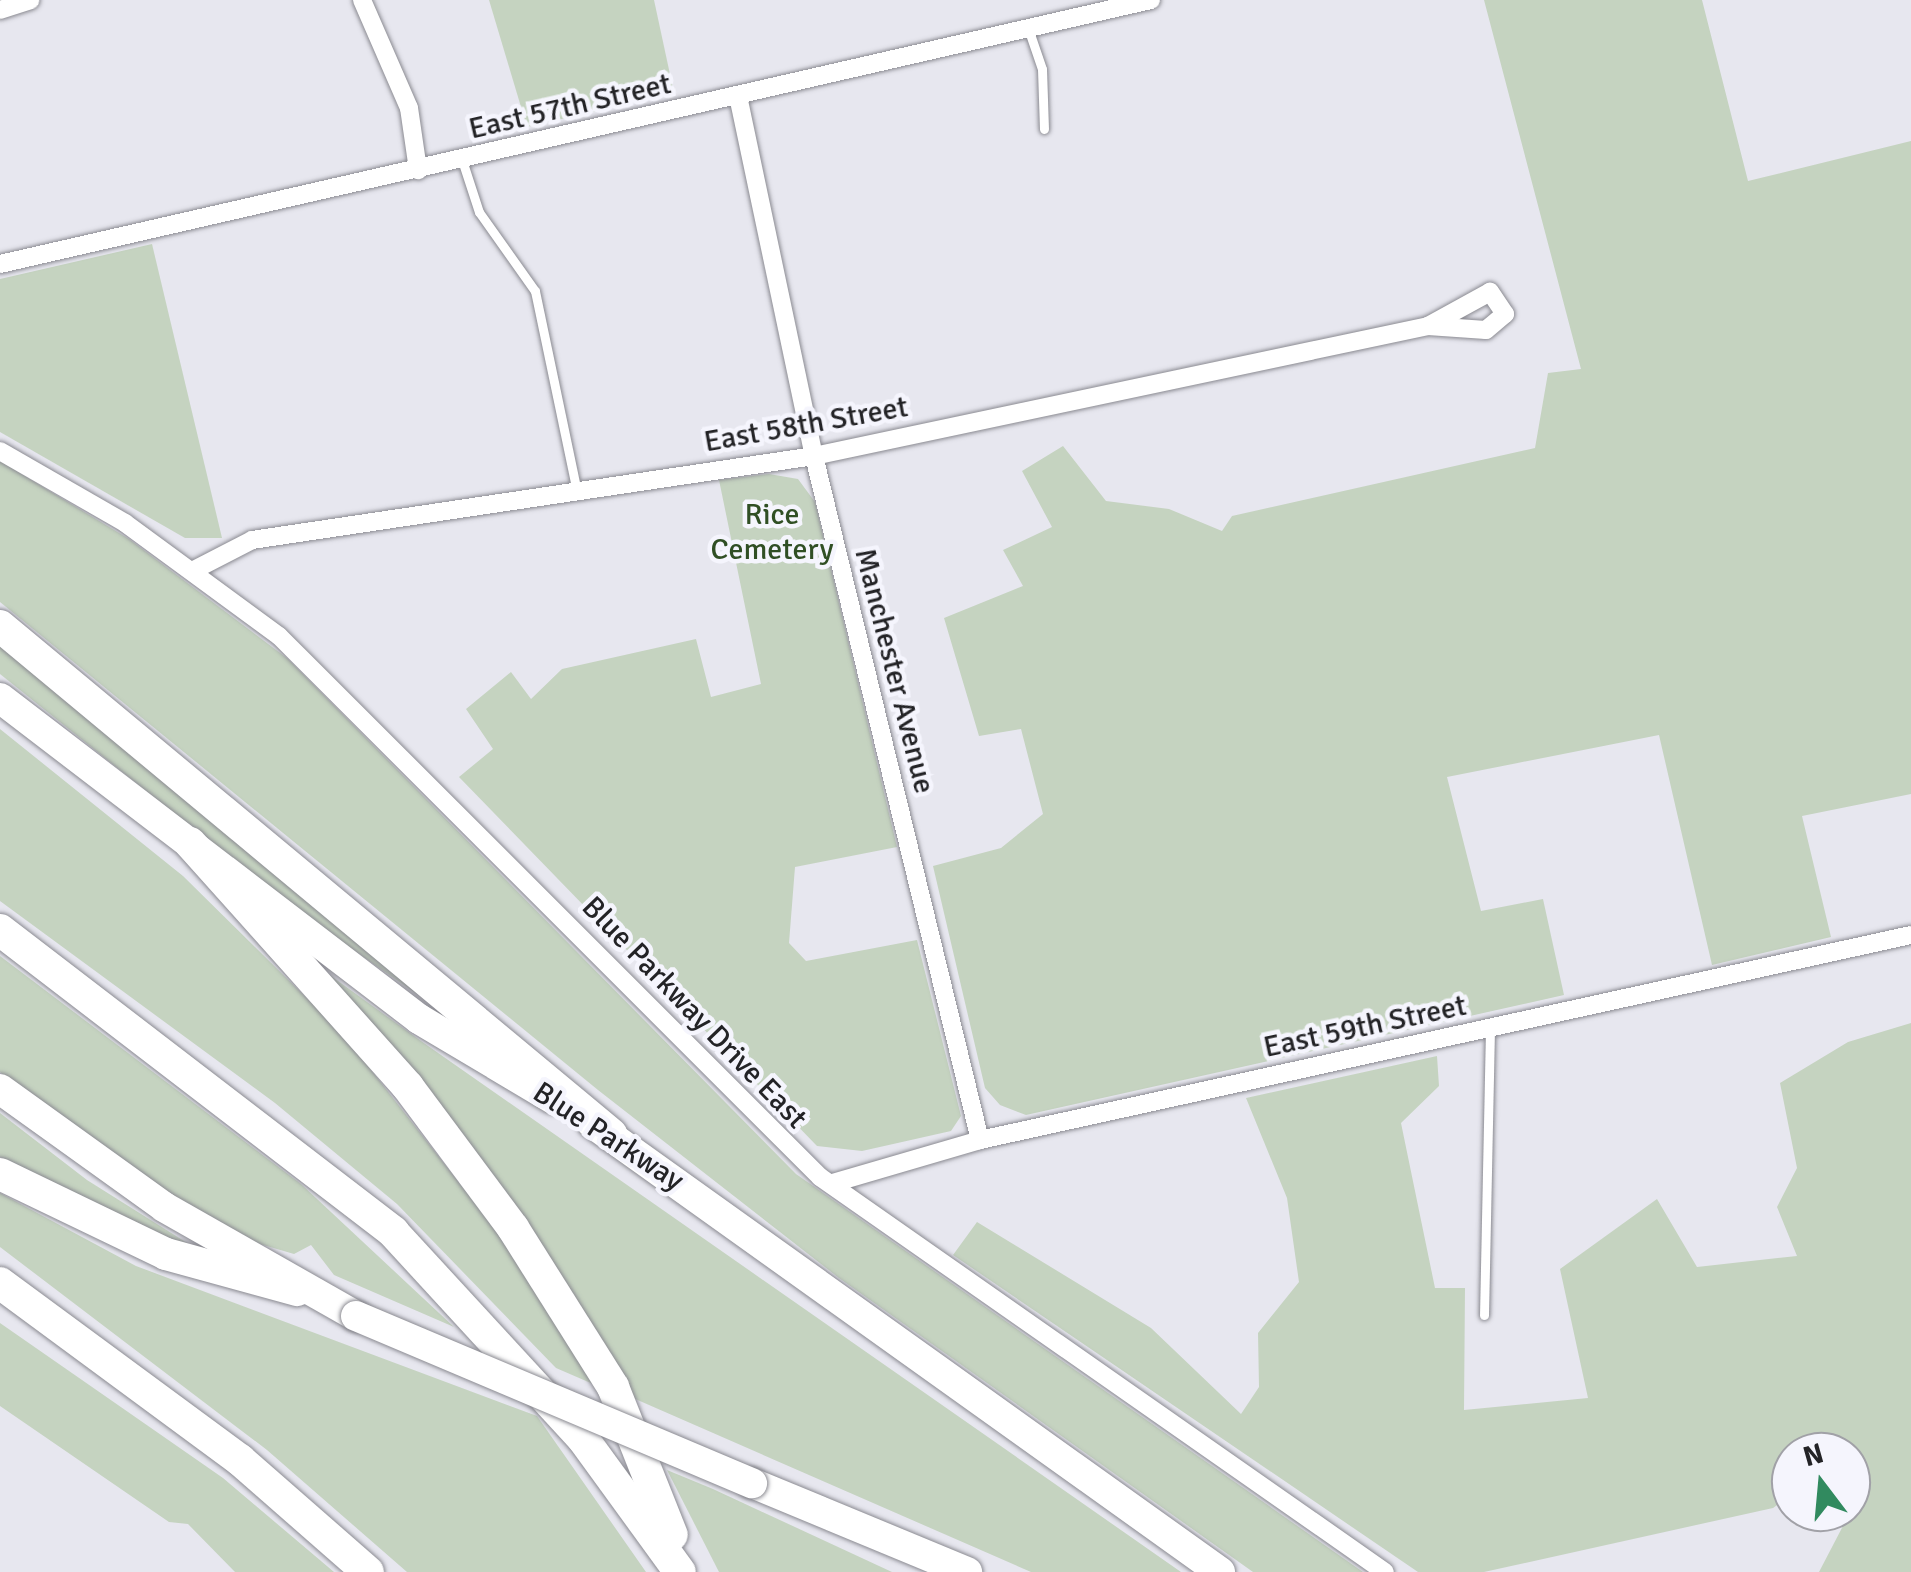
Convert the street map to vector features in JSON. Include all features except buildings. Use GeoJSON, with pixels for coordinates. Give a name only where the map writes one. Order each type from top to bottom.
{"type":"FeatureCollection","features":[{"type":"Feature","properties":{"kind":"highway"},"geometry":{"type":"LineString","coordinates":[[0,626],[611,1134]]}},
{"type":"Feature","properties":{"kind":"highway","name":"Blue Parkway"},"geometry":{"type":"LineString","coordinates":[[0,698],[420,1019],[611,1134],[1220,1572]]}},
{"type":"Feature","properties":{"kind":"highway"},"geometry":{"type":"LineString","coordinates":[[190,844],[408,1088],[513,1228],[613,1387],[683,1572]]}},
{"type":"Feature","properties":{"kind":"highway"},"geometry":{"type":"LineString","coordinates":[[0,930],[393,1232],[584,1440],[683,1572]]}},
{"type":"Feature","properties":{"kind":"highway"},"geometry":{"type":"LineString","coordinates":[[0,1089],[297,1290]]}},
{"type":"Feature","properties":{"kind":"highway"},"geometry":{"type":"LineString","coordinates":[[0,1174],[166,1254],[297,1290],[968,1572]]}},
{"type":"Feature","properties":{"kind":"highway"},"geometry":{"type":"LineString","coordinates":[[0,1283],[240,1460],[368,1572]]}},
{"type":"Feature","properties":{"kind":"street"},"geometry":{"type":"LineString","coordinates":[[0,10],[30,0]]}},
{"type":"Feature","properties":{"kind":"street"},"geometry":{"type":"LineString","coordinates":[[362,0],[409,108],[418,170]]}},
{"type":"Feature","properties":{"kind":"street","name":"East 57th Street"},"geometry":{"type":"LineString","coordinates":[[0,264],[1151,0]]}},
{"type":"Feature","properties":{"kind":"street","name":"Manchester Avenue"},"geometry":{"type":"LineString","coordinates":[[738,96],[814,456],[980,1140]]}},
{"type":"Feature","properties":{"kind":"street","name":"East 58th Street"},"geometry":{"type":"LineString","coordinates":[[194,570],[252,540],[576,488],[814,456],[1428,326]]}},
{"type":"Feature","properties":{"kind":"street","name":"Blue Parkway Drive East"},"geometry":{"type":"LineString","coordinates":[[0,451],[194,570],[360,708],[762,1126],[834,1183],[1384,1572]]}},
{"type":"Feature","properties":{"kind":"street","name":"East 59th Street"},"geometry":{"type":"LineString","coordinates":[[834,1183],[980,1140],[1911,935]]}},
{"type":"Feature","properties":{"kind":"lane"},"geometry":{"type":"LineString","coordinates":[[1028,28],[1042,69],[1044,129]]}},
{"type":"Feature","properties":{"kind":"lane"},"geometry":{"type":"LineString","coordinates":[[462,160],[479,212],[535,291],[576,488]]}},
{"type":"Feature","properties":{"kind":"lane"},"geometry":{"type":"LineString","coordinates":[[1484,1315],[1490,1027]]}},
{"type":"Feature","properties":{"kind":"green space"},"geometry":{"type":"Polygon","coordinates":[[[489,0],[654,0],[674,93],[527,127],[489,0]]]}},
{"type":"Feature","properties":{"kind":"green space"},"geometry":{"type":"Polygon","coordinates":[[[1484,0],[1702,0],[1748,181],[1911,141],[1911,794],[1802,816],[1831,937],[1712,965],[1659,735],[1447,777],[1481,911],[1543,899],[1564,995],[1026,1115],[1000,1105],[985,1088],[933,866],[1001,848],[1043,814],[1021,729],[979,736],[944,618],[1023,586],[1003,550],[1052,527],[1022,471],[1063,446],[1106,501],[1169,509],[1222,531],[1232,516],[1535,448],[1548,373],[1581,369],[1484,0]]]}},
{"type":"Feature","properties":{"kind":"green space"},"geometry":{"type":"Polygon","coordinates":[[[152,244],[222,538],[185,538],[0,432],[0,279],[152,244]]]}},
{"type":"Feature","properties":{"kind":"green space"},"geometry":{"type":"Polygon","coordinates":[[[0,461],[129,539],[288,659],[796,1174],[1363,1572],[1253,1572],[839,1278],[598,1090],[0,602],[0,461]]]}},
{"type":"Feature","properties":{"kind":"green space","name":"Rice Cemetery"},"geometry":{"type":"Polygon","coordinates":[[[769,474],[798,479],[815,502],[897,847],[795,867],[789,943],[806,961],[917,940],[961,1116],[951,1131],[862,1151],[817,1146],[459,777],[493,749],[466,709],[511,672],[531,699],[562,669],[696,639],[711,697],[761,684],[719,480],[769,474]]]}},
{"type":"Feature","properties":{"kind":"green space"},"geometry":{"type":"Polygon","coordinates":[[[0,645],[526,1070],[286,903],[0,674],[0,645]]]}},
{"type":"Feature","properties":{"kind":"green space"},"geometry":{"type":"Polygon","coordinates":[[[0,729],[183,876],[343,1034],[510,1248],[593,1384],[556,1368],[397,1204],[275,1103],[0,901],[0,729]]]}},
{"type":"Feature","properties":{"kind":"green space"},"geometry":{"type":"Polygon","coordinates":[[[0,956],[301,1184],[454,1327],[334,1275],[311,1245],[294,1254],[250,1241],[154,1186],[18,1088],[0,1072],[0,956]]]}},
{"type":"Feature","properties":{"kind":"green space"},"geometry":{"type":"Polygon","coordinates":[[[309,960],[1181,1572],[1031,1572],[633,1398],[309,960]]]}},
{"type":"Feature","properties":{"kind":"green space"},"geometry":{"type":"Polygon","coordinates":[[[1911,1023],[1911,1572],[1819,1572],[1840,1532],[1871,1532],[1871,1432],[1771,1432],[1771,1508],[1484,1572],[1418,1572],[953,1255],[977,1222],[1151,1328],[1241,1414],[1259,1387],[1258,1333],[1299,1282],[1287,1198],[1246,1098],[1437,1056],[1439,1086],[1401,1123],[1435,1288],[1465,1288],[1464,1410],[1588,1398],[1560,1269],[1657,1199],[1697,1267],[1797,1256],[1777,1207],[1797,1168],[1780,1083],[1848,1042],[1911,1023]]]}},
{"type":"Feature","properties":{"kind":"green space"},"geometry":{"type":"Polygon","coordinates":[[[0,1113],[87,1180],[211,1258],[0,1157],[0,1113]]]}},
{"type":"Feature","properties":{"kind":"green space"},"geometry":{"type":"Polygon","coordinates":[[[0,1193],[136,1266],[537,1416],[646,1572],[407,1572],[267,1450],[0,1247],[0,1193]]]}},
{"type":"Feature","properties":{"kind":"green space"},"geometry":{"type":"Polygon","coordinates":[[[0,1323],[223,1478],[334,1572],[235,1572],[188,1524],[169,1522],[0,1406],[0,1323]]]}},
{"type":"Feature","properties":{"kind":"green space"},"geometry":{"type":"Polygon","coordinates":[[[667,1470],[713,1489],[892,1572],[719,1572],[667,1470]]]}}]}
